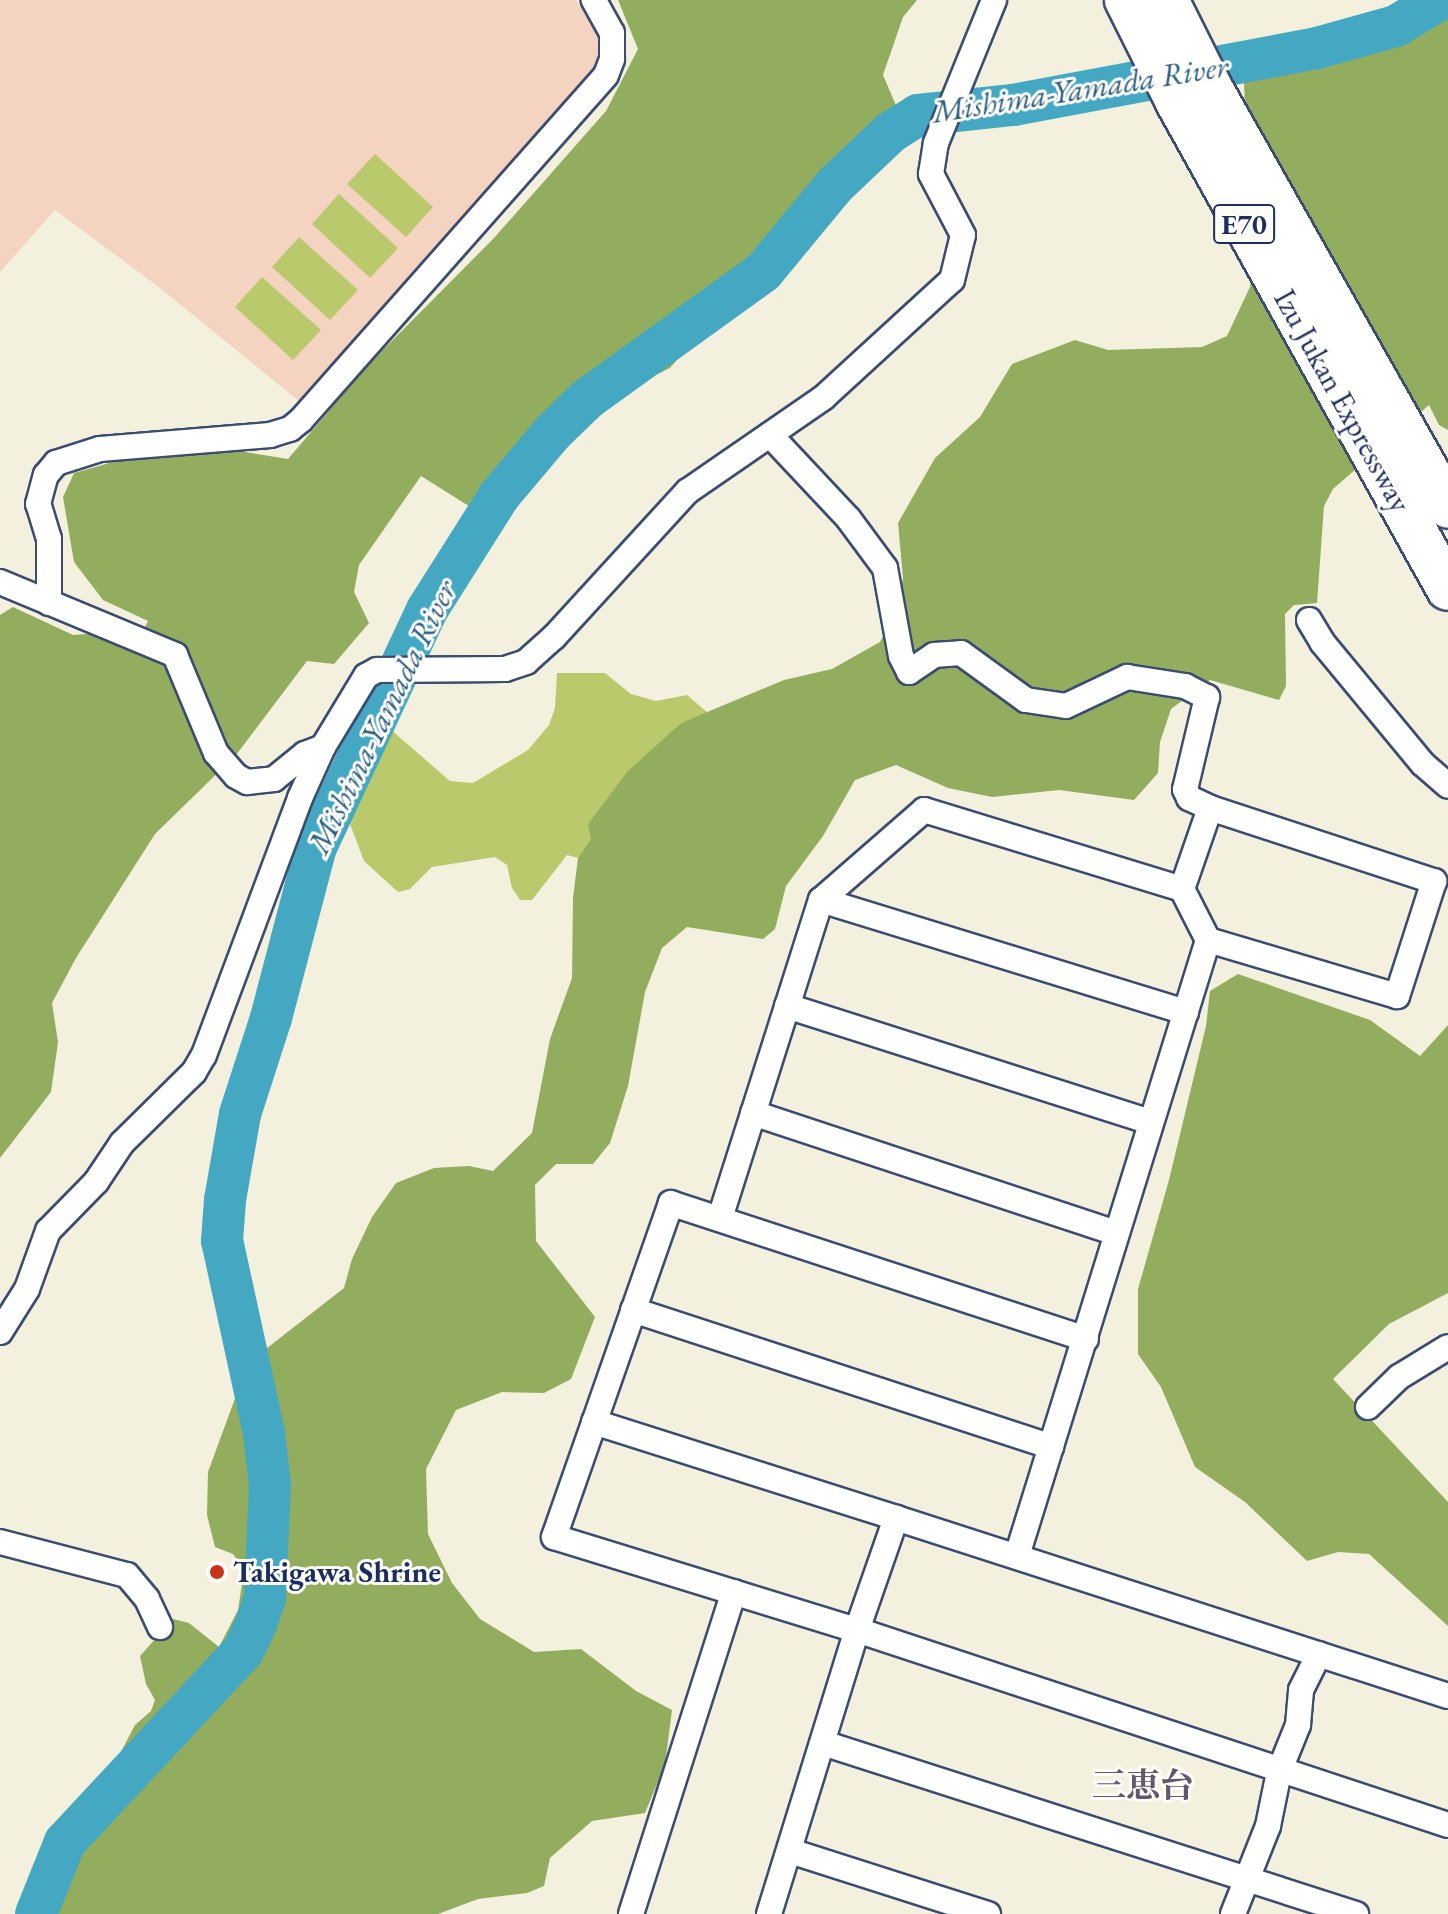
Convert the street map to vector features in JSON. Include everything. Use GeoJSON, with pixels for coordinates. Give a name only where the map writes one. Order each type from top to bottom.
{"type":"FeatureCollection","features":[{"type":"Feature","properties":{"kind":"highway","name":"Izu Jukan Expressway"},"geometry":{"type":"LineString","coordinates":[[1126,0],[1177,102],[1448,589]]}},
{"type":"Feature","properties":{"kind":"highway","name":"Izu Jukan Expressway"},"geometry":{"type":"LineString","coordinates":[[1167,0],[1211,88],[1448,507]]}},
{"type":"Feature","properties":{"kind":"highway"},"geometry":{"type":"LineString","coordinates":[[1419,540],[1448,610]]}},
{"type":"Feature","properties":{"kind":"street"},"geometry":{"type":"LineString","coordinates":[[49,603],[49,539],[38,504],[46,475],[56,463],[100,449],[270,435],[290,429],[301,420],[606,75],[612,59],[612,33],[594,0]]}},
{"type":"Feature","properties":{"kind":"street"},"geometry":{"type":"LineString","coordinates":[[0,1332],[27,1289],[48,1231],[96,1182],[122,1143],[194,1072],[204,1055],[300,798],[323,747],[366,676],[377,670],[505,669],[526,662],[554,637],[688,491],[823,398],[952,280],[963,235],[931,174],[936,143],[994,0]]}},
{"type":"Feature","properties":{"kind":"street"},"geometry":{"type":"LineString","coordinates":[[770,435],[848,518],[885,568],[901,656],[909,672],[934,655],[961,653],[1026,700],[1066,706],[1127,677],[1185,686],[1207,697],[1185,789],[1189,798],[1210,808],[1434,881],[1397,996],[1208,940]]}},
{"type":"Feature","properties":{"kind":"street"},"geometry":{"type":"LineString","coordinates":[[0,582],[175,655],[216,753],[236,776],[247,782],[274,779],[305,754],[323,747]]}},
{"type":"Feature","properties":{"kind":"street"},"geometry":{"type":"LineString","coordinates":[[1309,620],[1322,642],[1423,764],[1448,786]]}},
{"type":"Feature","properties":{"kind":"street"},"geometry":{"type":"LineString","coordinates":[[1182,889],[1210,808]]}},
{"type":"Feature","properties":{"kind":"street"},"geometry":{"type":"LineString","coordinates":[[720,1218],[821,900],[924,810],[1182,889],[1208,940],[1017,1556]]}},
{"type":"Feature","properties":{"kind":"street"},"geometry":{"type":"LineString","coordinates":[[821,900],[1186,1012]]}},
{"type":"Feature","properties":{"kind":"street"},"geometry":{"type":"LineString","coordinates":[[787,1006],[1151,1122]]}},
{"type":"Feature","properties":{"kind":"street"},"geometry":{"type":"LineString","coordinates":[[753,1113],[1116,1233]]}},
{"type":"Feature","properties":{"kind":"street"},"geometry":{"type":"LineString","coordinates":[[1086,1339],[671,1203],[554,1537],[857,1630],[1279,1772],[1448,1825]]}},
{"type":"Feature","properties":{"kind":"street"},"geometry":{"type":"LineString","coordinates":[[633,1310],[1051,1447]]}},
{"type":"Feature","properties":{"kind":"street"},"geometry":{"type":"LineString","coordinates":[[1368,1407],[1399,1377],[1448,1347]]}},
{"type":"Feature","properties":{"kind":"street"},"geometry":{"type":"LineString","coordinates":[[594,1422],[1448,1696]]}},
{"type":"Feature","properties":{"kind":"street"},"geometry":{"type":"LineString","coordinates":[[769,1914],[857,1630],[896,1518]]}},
{"type":"Feature","properties":{"kind":"street"},"geometry":{"type":"LineString","coordinates":[[0,1542],[127,1575],[147,1599],[160,1627]]}},
{"type":"Feature","properties":{"kind":"street"},"geometry":{"type":"LineString","coordinates":[[631,1914],[734,1592]]}},
{"type":"Feature","properties":{"kind":"street"},"geometry":{"type":"LineString","coordinates":[[1233,1914],[1268,1826],[1279,1772],[1298,1725],[1301,1690],[1319,1654]]}},
{"type":"Feature","properties":{"kind":"street"},"geometry":{"type":"LineString","coordinates":[[823,1743],[1356,1914]]}},
{"type":"Feature","properties":{"kind":"street"},"geometry":{"type":"LineString","coordinates":[[790,1851],[988,1914]]}},
{"type":"Feature","properties":{"kind":"shaded area"},"geometry":{"type":"Polygon","coordinates":[[[0,0],[576,0],[602,43],[601,58],[583,86],[299,401],[160,288],[55,210],[0,272],[0,0]]]}},
{"type":"Feature","properties":{"kind":"green space"},"geometry":{"type":"Polygon","coordinates":[[[618,0],[917,0],[903,17],[883,75],[898,110],[839,170],[670,368],[550,427],[480,513],[421,476],[359,565],[354,592],[369,623],[334,664],[307,661],[236,755],[155,834],[76,958],[52,1003],[58,1042],[51,1092],[0,1158],[0,615],[13,607],[73,635],[99,633],[133,651],[148,621],[103,600],[74,562],[63,497],[74,473],[113,462],[239,451],[288,459],[368,365],[494,238],[606,111],[638,49],[618,0]]]}},
{"type":"Feature","properties":{"kind":"green space"},"geometry":{"type":"Polygon","coordinates":[[[1448,0],[1448,430],[1439,425],[1429,405],[1333,489],[1324,506],[1317,603],[1294,605],[1285,614],[1286,686],[1279,700],[1210,680],[1171,709],[1160,742],[1158,773],[1134,800],[1059,790],[992,797],[948,788],[896,765],[855,780],[823,836],[786,886],[775,929],[763,939],[687,927],[662,948],[645,992],[628,1086],[610,1143],[593,1164],[556,1164],[535,1185],[536,1241],[595,1317],[571,1379],[544,1393],[502,1392],[456,1410],[426,1469],[428,1534],[452,1583],[480,1619],[534,1652],[581,1649],[636,1691],[672,1710],[665,1765],[645,1813],[592,1821],[550,1858],[544,1886],[527,1893],[478,1899],[438,1914],[22,1914],[33,1878],[114,1765],[135,1725],[151,1711],[155,1700],[146,1684],[140,1656],[173,1619],[189,1623],[219,1647],[238,1610],[244,1571],[233,1554],[215,1547],[207,1515],[208,1472],[248,1363],[344,1288],[352,1259],[372,1217],[396,1183],[434,1168],[469,1166],[493,1171],[532,1133],[550,1039],[572,978],[573,898],[578,858],[591,839],[588,824],[627,772],[681,723],[784,680],[832,669],[880,642],[897,608],[903,578],[898,523],[935,458],[980,417],[1012,364],[1075,340],[1108,350],[1202,347],[1227,336],[1250,287],[1270,156],[1245,108],[1244,82],[1268,74],[1296,72],[1344,44],[1448,0]]]}},
{"type":"Feature","properties":{"kind":"green space"},"geometry":{"type":"Polygon","coordinates":[[[375,154],[433,207],[406,237],[347,184],[375,154]]]}},
{"type":"Feature","properties":{"kind":"green space"},"geometry":{"type":"Polygon","coordinates":[[[339,194],[398,248],[370,278],[312,224],[339,194]]]}},
{"type":"Feature","properties":{"kind":"green space"},"geometry":{"type":"Polygon","coordinates":[[[299,237],[358,290],[330,320],[272,267],[299,237]]]}},
{"type":"Feature","properties":{"kind":"green space"},"geometry":{"type":"Polygon","coordinates":[[[262,277],[321,330],[293,360],[235,307],[262,277]]]}},
{"type":"Feature","properties":{"kind":"green space"},"geometry":{"type":"Polygon","coordinates":[[[557,673],[605,673],[631,694],[656,701],[687,695],[708,713],[681,723],[578,858],[567,855],[532,900],[520,900],[512,888],[507,865],[495,857],[432,867],[410,889],[398,892],[364,861],[350,824],[356,792],[390,729],[450,781],[473,783],[528,750],[549,725],[555,708],[557,673]]]}},
{"type":"Feature","properties":{"kind":"green space"},"geometry":{"type":"Polygon","coordinates":[[[1238,974],[1370,1020],[1420,1056],[1448,1025],[1448,1293],[1389,1324],[1333,1379],[1448,1502],[1448,1626],[1369,1554],[1338,1552],[1307,1561],[1245,1502],[1195,1467],[1161,1387],[1138,1354],[1138,1289],[1169,1180],[1206,1026],[1210,991],[1238,974]]]}},
{"type":"Feature","properties":{"kind":"waterway","name":"Mishima-Yamada River"},"geometry":{"type":"LineString","coordinates":[[36,1914],[65,1842],[243,1651],[265,1598],[270,1485],[264,1433],[222,1241],[225,1200],[240,1114],[271,1018],[316,847],[427,610],[499,496],[552,433],[587,399],[763,272],[835,185],[891,132],[918,115],[1013,105],[1317,48],[1396,26],[1439,0]]}},
{"type":"Feature","properties":{"kind":"place","name":"Takigawa Shrine"},"geometry":{"type":"Point","coordinates":[217,1572]}},
{"type":"Feature","properties":{"kind":"district","name":"三恵台"},"geometry":{"type":"Point","coordinates":[1143,1786]}}]}
